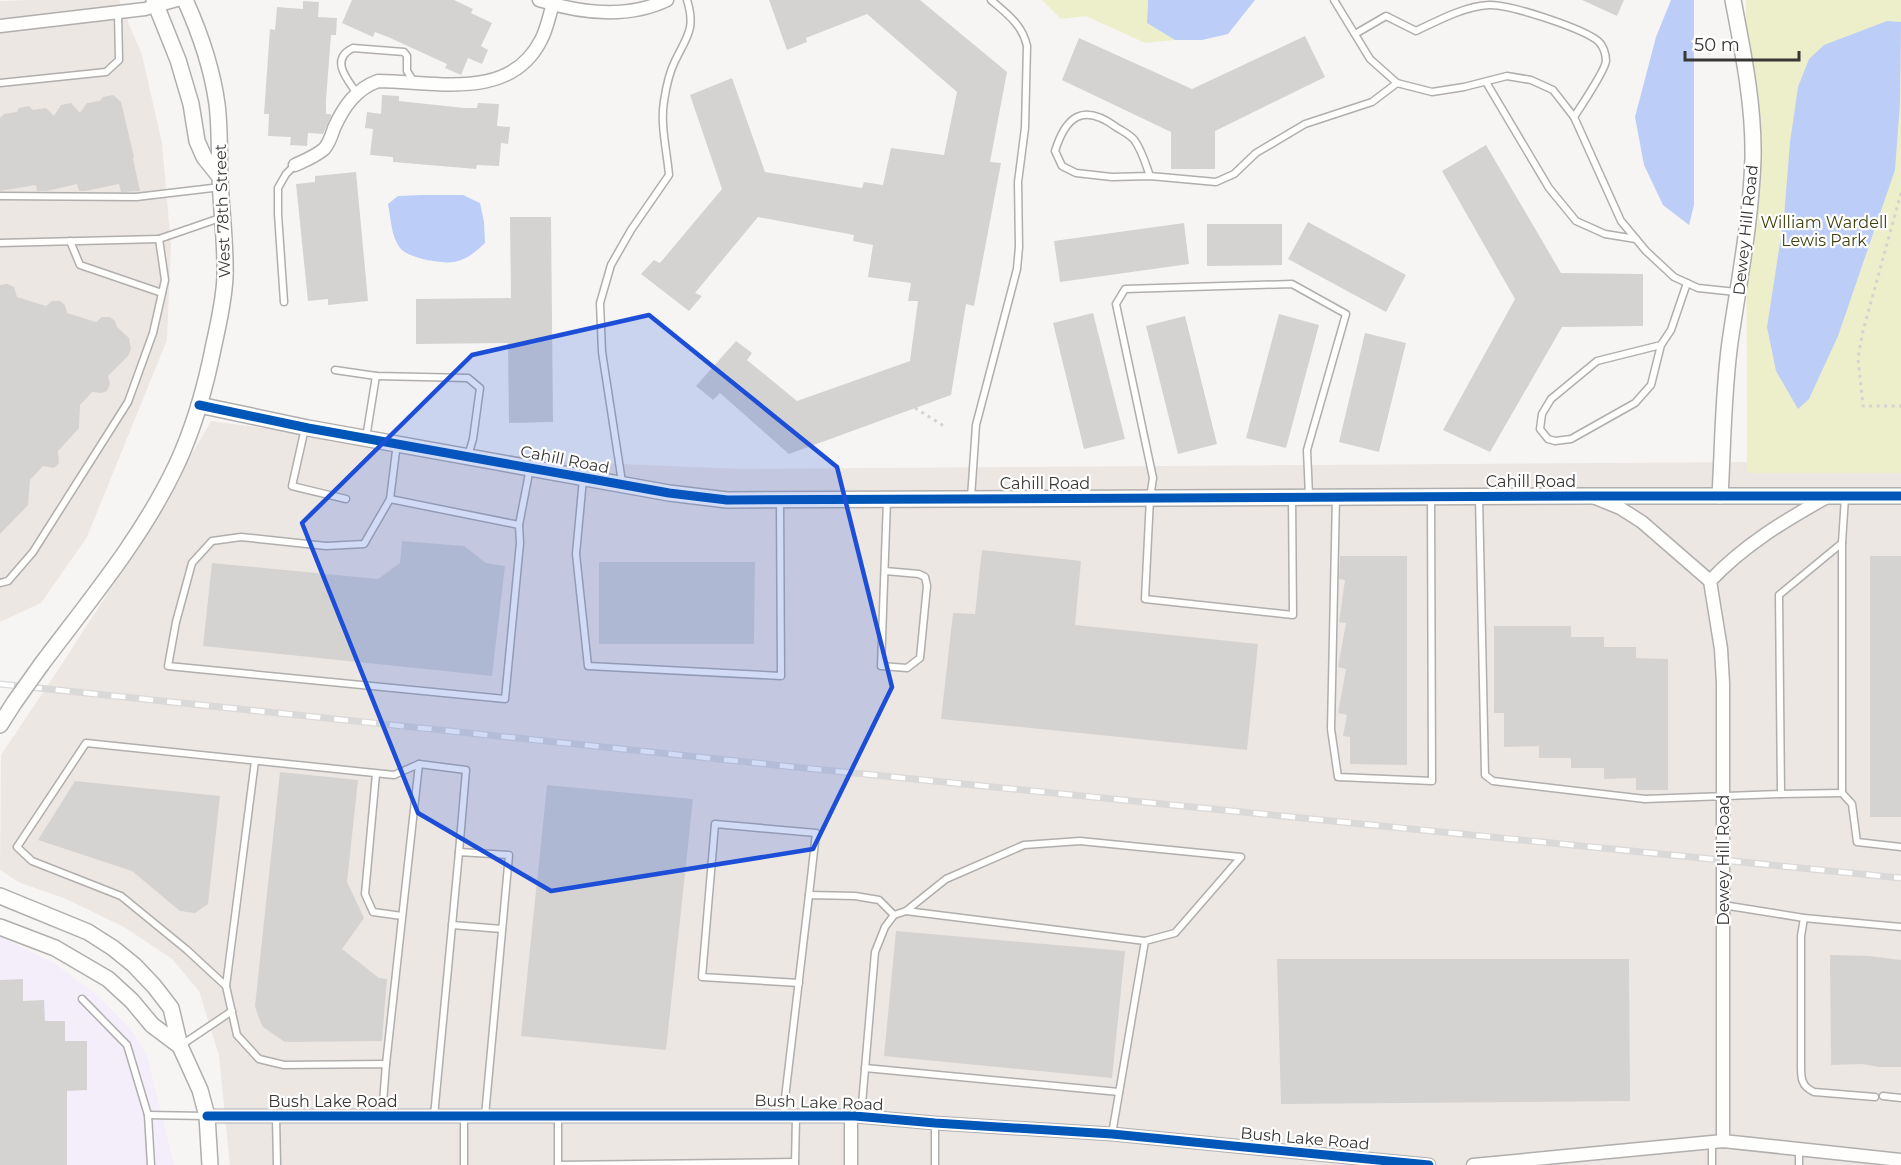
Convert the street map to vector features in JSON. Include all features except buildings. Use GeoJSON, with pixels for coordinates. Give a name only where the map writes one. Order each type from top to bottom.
{"type":"FeatureCollection","features":[{"type":"Feature","properties":{"kind":"street"},"geometry":{"type":"LineString","coordinates":[[539,0],[576,10],[606,13],[634,10],[667,0]]}},
{"type":"Feature","properties":{"kind":"street","name":"Dewey Hill Road"},"geometry":{"type":"LineString","coordinates":[[1720,496],[1726,378],[1746,244],[1753,156],[1751,107],[1733,0]]}},
{"type":"Feature","properties":{"kind":"street"},"geometry":{"type":"LineString","coordinates":[[0,26],[118,12],[155,3],[178,1]]}},
{"type":"Feature","properties":{"kind":"street","name":"West 78th Street"},"geometry":{"type":"LineString","coordinates":[[0,725],[41,665],[138,534],[177,465],[210,368],[225,279],[224,217],[220,182],[217,104],[209,63],[194,20],[178,1]]}},
{"type":"Feature","properties":{"kind":"street"},"geometry":{"type":"LineString","coordinates":[[155,3],[178,60],[191,104],[197,141],[220,182]]}},
{"type":"Feature","properties":{"kind":"street"},"geometry":{"type":"LineString","coordinates":[[295,165],[312,158],[326,147],[339,118],[356,92],[366,85],[378,81],[465,85],[494,80],[520,68],[541,40],[553,4]]}},
{"type":"Feature","properties":{"kind":"street","name":"Cahill Road"},"geometry":{"type":"LineString","coordinates":[[199,405],[669,494],[727,500],[1901,496]]}},
{"type":"Feature","properties":{"kind":"street"},"geometry":{"type":"LineString","coordinates":[[1589,496],[1620,508],[1642,522],[1710,581],[1746,547],[1764,534],[1837,496]]}},
{"type":"Feature","properties":{"kind":"street","name":"Dewey Hill Road"},"geometry":{"type":"LineString","coordinates":[[1710,581],[1721,649],[1723,683],[1723,904],[1717,1141]]}},
{"type":"Feature","properties":{"kind":"street"},"geometry":{"type":"LineString","coordinates":[[0,896],[88,932],[114,948],[154,986],[171,1008],[180,1046],[200,1090],[207,1116],[210,1165]]}},
{"type":"Feature","properties":{"kind":"street"},"geometry":{"type":"LineString","coordinates":[[0,927],[55,948],[108,979],[132,1001],[152,1025],[180,1046]]}},
{"type":"Feature","properties":{"kind":"street","name":"Bush Lake Road"},"geometry":{"type":"LineString","coordinates":[[207,1116],[856,1116],[1112,1134],[1429,1165]]}},
{"type":"Feature","properties":{"kind":"street"},"geometry":{"type":"LineString","coordinates":[[851,1165],[856,1116]]}},
{"type":"Feature","properties":{"kind":"street"},"geometry":{"type":"LineString","coordinates":[[1473,1165],[1717,1141],[1901,1160]]}},
{"type":"Feature","properties":{"kind":"lane"},"geometry":{"type":"LineString","coordinates":[[622,485],[602,352],[600,303],[611,266],[631,230],[669,175],[662,116],[664,100],[675,62],[690,32],[692,21],[687,0]]}},
{"type":"Feature","properties":{"kind":"lane"},"geometry":{"type":"LineString","coordinates":[[971,499],[976,425],[1017,269],[1018,182],[1025,128],[1028,46],[1020,26],[991,0]]}},
{"type":"Feature","properties":{"kind":"lane"},"geometry":{"type":"LineString","coordinates":[[1334,0],[1370,58],[1397,83],[1432,92],[1507,76],[1531,80],[1553,90],[1574,117],[1621,221],[1646,251],[1674,278],[1698,288],[1738,292]]}},
{"type":"Feature","properties":{"kind":"lane"},"geometry":{"type":"LineString","coordinates":[[1355,34],[1386,16],[1416,31],[1452,14],[1489,5],[1518,10],[1572,28],[1597,40],[1605,50],[1606,63],[1574,117]]}},
{"type":"Feature","properties":{"kind":"lane"},"geometry":{"type":"LineString","coordinates":[[0,83],[106,72],[119,60],[118,12]]}},
{"type":"Feature","properties":{"kind":"lane"},"geometry":{"type":"LineString","coordinates":[[356,92],[343,72],[341,62],[346,51],[353,48],[404,52],[407,56],[406,71],[414,83]]}},
{"type":"Feature","properties":{"kind":"lane"},"geometry":{"type":"LineString","coordinates":[[1486,81],[1549,189],[1576,221],[1605,234],[1636,239]]}},
{"type":"Feature","properties":{"kind":"lane"},"geometry":{"type":"LineString","coordinates":[[1150,176],[1134,140],[1102,117],[1084,114],[1070,119],[1054,151],[1062,166],[1076,173],[1216,182],[1233,174],[1256,153],[1305,124],[1372,102],[1397,83]]}},
{"type":"Feature","properties":{"kind":"lane"},"geometry":{"type":"LineString","coordinates":[[284,302],[278,188],[286,174],[295,165]]}},
{"type":"Feature","properties":{"kind":"lane"},"geometry":{"type":"LineString","coordinates":[[0,196],[136,197],[220,182]]}},
{"type":"Feature","properties":{"kind":"lane"},"geometry":{"type":"LineString","coordinates":[[0,243],[159,239],[224,217]]}},
{"type":"Feature","properties":{"kind":"lane"},"geometry":{"type":"LineString","coordinates":[[0,583],[8,581],[33,552],[128,402],[153,333],[165,280],[159,239]]}},
{"type":"Feature","properties":{"kind":"lane"},"geometry":{"type":"LineString","coordinates":[[70,241],[80,265],[162,294]]}},
{"type":"Feature","properties":{"kind":"lane"},"geometry":{"type":"LineString","coordinates":[[1661,345],[1597,361],[1551,399],[1542,414],[1540,429],[1548,439],[1555,441],[1570,439],[1635,403],[1652,385],[1661,345],[1671,330],[1687,283]]}},
{"type":"Feature","properties":{"kind":"lane"},"geometry":{"type":"LineString","coordinates":[[1292,497],[1293,615],[1145,599],[1153,478],[1116,304],[1125,289],[1292,284],[1346,314],[1307,450],[1309,497]]}},
{"type":"Feature","properties":{"kind":"lane"},"geometry":{"type":"LineString","coordinates":[[335,370],[376,376],[468,378],[480,388],[473,439],[467,456]]}},
{"type":"Feature","properties":{"kind":"lane"},"geometry":{"type":"LineString","coordinates":[[366,438],[376,376]]}},
{"type":"Feature","properties":{"kind":"lane"},"geometry":{"type":"LineString","coordinates":[[306,427],[292,486],[346,499]]}},
{"type":"Feature","properties":{"kind":"lane"},"geometry":{"type":"LineString","coordinates":[[397,443],[390,499],[364,544],[326,546],[241,537],[212,541],[192,563],[176,622],[168,666],[505,699],[520,543],[519,525],[530,468]]}},
{"type":"Feature","properties":{"kind":"lane"},"geometry":{"type":"LineString","coordinates":[[584,477],[576,554],[588,666],[781,676],[780,500]]}},
{"type":"Feature","properties":{"kind":"lane"},"geometry":{"type":"LineString","coordinates":[[1336,497],[1331,729],[1338,777],[1432,782],[1431,496]]}},
{"type":"Feature","properties":{"kind":"lane"},"geometry":{"type":"LineString","coordinates":[[1479,496],[1485,775],[1493,781],[1645,799],[1842,793]]}},
{"type":"Feature","properties":{"kind":"lane"},"geometry":{"type":"LineString","coordinates":[[1837,496],[1842,543],[1842,793],[1852,804],[1857,842],[1901,847]]}},
{"type":"Feature","properties":{"kind":"lane"},"geometry":{"type":"LineString","coordinates":[[390,499],[519,525]]}},
{"type":"Feature","properties":{"kind":"lane"},"geometry":{"type":"LineString","coordinates":[[885,571],[920,574],[925,577],[927,586],[920,658],[907,668],[880,666],[887,499]]}},
{"type":"Feature","properties":{"kind":"lane"},"geometry":{"type":"LineString","coordinates":[[1781,794],[1779,595],[1842,543]]}},
{"type":"Feature","properties":{"kind":"lane"},"geometry":{"type":"LineString","coordinates":[[226,986],[187,950],[121,896],[32,861],[17,847],[86,743],[376,774],[394,775],[419,764],[466,770],[434,1116]]}},
{"type":"Feature","properties":{"kind":"lane"},"geometry":{"type":"LineString","coordinates":[[255,761],[226,986],[237,1035],[259,1059],[284,1065],[386,1064]]}},
{"type":"Feature","properties":{"kind":"lane"},"geometry":{"type":"LineString","coordinates":[[382,1116],[419,764]]}},
{"type":"Feature","properties":{"kind":"lane"},"geometry":{"type":"LineString","coordinates":[[376,774],[365,894],[373,912],[402,916]]}},
{"type":"Feature","properties":{"kind":"lane"},"geometry":{"type":"LineString","coordinates":[[558,1116],[558,1165],[795,1164],[790,1115],[799,983],[816,833],[715,824],[702,977],[799,983]]}},
{"type":"Feature","properties":{"kind":"lane"},"geometry":{"type":"LineString","coordinates":[[856,1116],[865,1068],[875,952],[885,927],[894,915],[906,910],[946,879],[1024,845],[1080,841],[1241,857],[1175,933],[1144,941],[906,910]]}},
{"type":"Feature","properties":{"kind":"lane"},"geometry":{"type":"LineString","coordinates":[[459,852],[509,855],[485,1116]]}},
{"type":"Feature","properties":{"kind":"lane"},"geometry":{"type":"LineString","coordinates":[[809,895],[855,896],[879,900],[894,915]]}},
{"type":"Feature","properties":{"kind":"lane"},"geometry":{"type":"LineString","coordinates":[[1723,904],[1804,918],[1901,927]]}},
{"type":"Feature","properties":{"kind":"lane"},"geometry":{"type":"LineString","coordinates":[[1804,918],[1801,936],[1803,1084],[1814,1092],[1875,1097]]}},
{"type":"Feature","properties":{"kind":"lane"},"geometry":{"type":"LineString","coordinates":[[452,925],[502,929]]}},
{"type":"Feature","properties":{"kind":"lane"},"geometry":{"type":"LineString","coordinates":[[1112,1134],[1144,941]]}},
{"type":"Feature","properties":{"kind":"lane"},"geometry":{"type":"LineString","coordinates":[[82,999],[127,1045],[148,1115],[151,1165]]}},
{"type":"Feature","properties":{"kind":"lane"},"geometry":{"type":"LineString","coordinates":[[180,1046],[232,1011]]}},
{"type":"Feature","properties":{"kind":"lane"},"geometry":{"type":"LineString","coordinates":[[865,1068],[1119,1092]]}},
{"type":"Feature","properties":{"kind":"lane"},"geometry":{"type":"LineString","coordinates":[[1883,1096],[1901,1098]]}},
{"type":"Feature","properties":{"kind":"lane"},"geometry":{"type":"LineString","coordinates":[[148,1115],[207,1116]]}},
{"type":"Feature","properties":{"kind":"lane"},"geometry":{"type":"LineString","coordinates":[[276,1116],[277,1165]]}},
{"type":"Feature","properties":{"kind":"lane"},"geometry":{"type":"LineString","coordinates":[[464,1116],[464,1165]]}},
{"type":"Feature","properties":{"kind":"lane"},"geometry":{"type":"LineString","coordinates":[[935,1123],[935,1165]]}},
{"type":"Feature","properties":{"kind":"lane"},"geometry":{"type":"LineString","coordinates":[[1712,1165],[1717,1141]]}},
{"type":"Feature","properties":{"kind":"lane"},"geometry":{"type":"LineString","coordinates":[[1799,1150],[1799,1165]]}},
{"type":"Feature","properties":{"kind":"path"},"geometry":{"type":"LineString","coordinates":[[1901,193],[1863,331],[1858,358],[1863,406],[1901,406]]}},
{"type":"Feature","properties":{"kind":"path"},"geometry":{"type":"LineString","coordinates":[[915,408],[944,426]]}},
{"type":"Feature","properties":{"kind":"highlighted area"},"geometry":{"type":"Polygon","coordinates":[[[649,315],[837,467],[892,687],[813,849],[551,891],[418,813],[302,523],[472,355],[649,315]]]}},
{"type":"Feature","properties":{"kind":"shaded area"},"geometry":{"type":"Polygon","coordinates":[[[119,0],[142,55],[162,143],[171,245],[167,340],[87,537],[41,603],[0,622],[0,1],[119,0]]]}},
{"type":"Feature","properties":{"kind":"shaded area"},"geometry":{"type":"Polygon","coordinates":[[[211,421],[325,436],[573,462],[743,469],[1747,462],[1901,465],[1901,1165],[230,1165],[219,1056],[199,991],[172,959],[124,927],[66,899],[18,882],[0,870],[1,755],[133,554],[211,421]]]}},
{"type":"Feature","properties":{"kind":"shaded area"},"geometry":{"type":"Polygon","coordinates":[[[0,937],[54,963],[94,993],[131,1029],[147,1056],[174,1165],[0,1165],[0,937]]]}},
{"type":"Feature","properties":{"kind":"green space"},"geometry":{"type":"Polygon","coordinates":[[[1042,0],[1148,0],[1147,23],[1175,40],[1145,43],[1086,16],[1061,19],[1042,0]]]}},
{"type":"Feature","properties":{"kind":"green space","name":"William Wardell Lewis Park"},"geometry":{"type":"Polygon","coordinates":[[[1746,0],[1901,0],[1901,473],[1747,473],[1746,0]]]}},
{"type":"Feature","properties":{"kind":"water"},"geometry":{"type":"Polygon","coordinates":[[[1148,0],[1255,0],[1228,34],[1202,40],[1175,40],[1147,23],[1148,0]]]}},
{"type":"Feature","properties":{"kind":"water"},"geometry":{"type":"Polygon","coordinates":[[[1671,0],[1694,0],[1694,205],[1689,225],[1663,205],[1644,165],[1635,117],[1656,37],[1671,0]]]}},
{"type":"Feature","properties":{"kind":"water"},"geometry":{"type":"Polygon","coordinates":[[[1887,21],[1901,22],[1900,103],[1895,170],[1838,336],[1809,399],[1798,409],[1776,371],[1767,327],[1784,217],[1790,142],[1798,87],[1809,59],[1824,45],[1887,21]]]}},
{"type":"Feature","properties":{"kind":"water"},"geometry":{"type":"Polygon","coordinates":[[[463,195],[480,203],[485,243],[466,258],[453,262],[425,259],[404,252],[395,238],[388,204],[398,196],[463,195]]]}},
{"type":"Feature","properties":{"kind":"railway"},"geometry":{"type":"LineString","coordinates":[[0,684],[804,768],[1901,878]]}},
{"type":"Feature","properties":{"kind":"cycle path"},"geometry":{"type":"LineString","coordinates":[[199,405],[308,428],[669,493],[727,500],[1901,496]]}},
{"type":"Feature","properties":{"kind":"cycle path"},"geometry":{"type":"LineString","coordinates":[[207,1116],[855,1116],[1112,1134],[1429,1165]]}}]}
